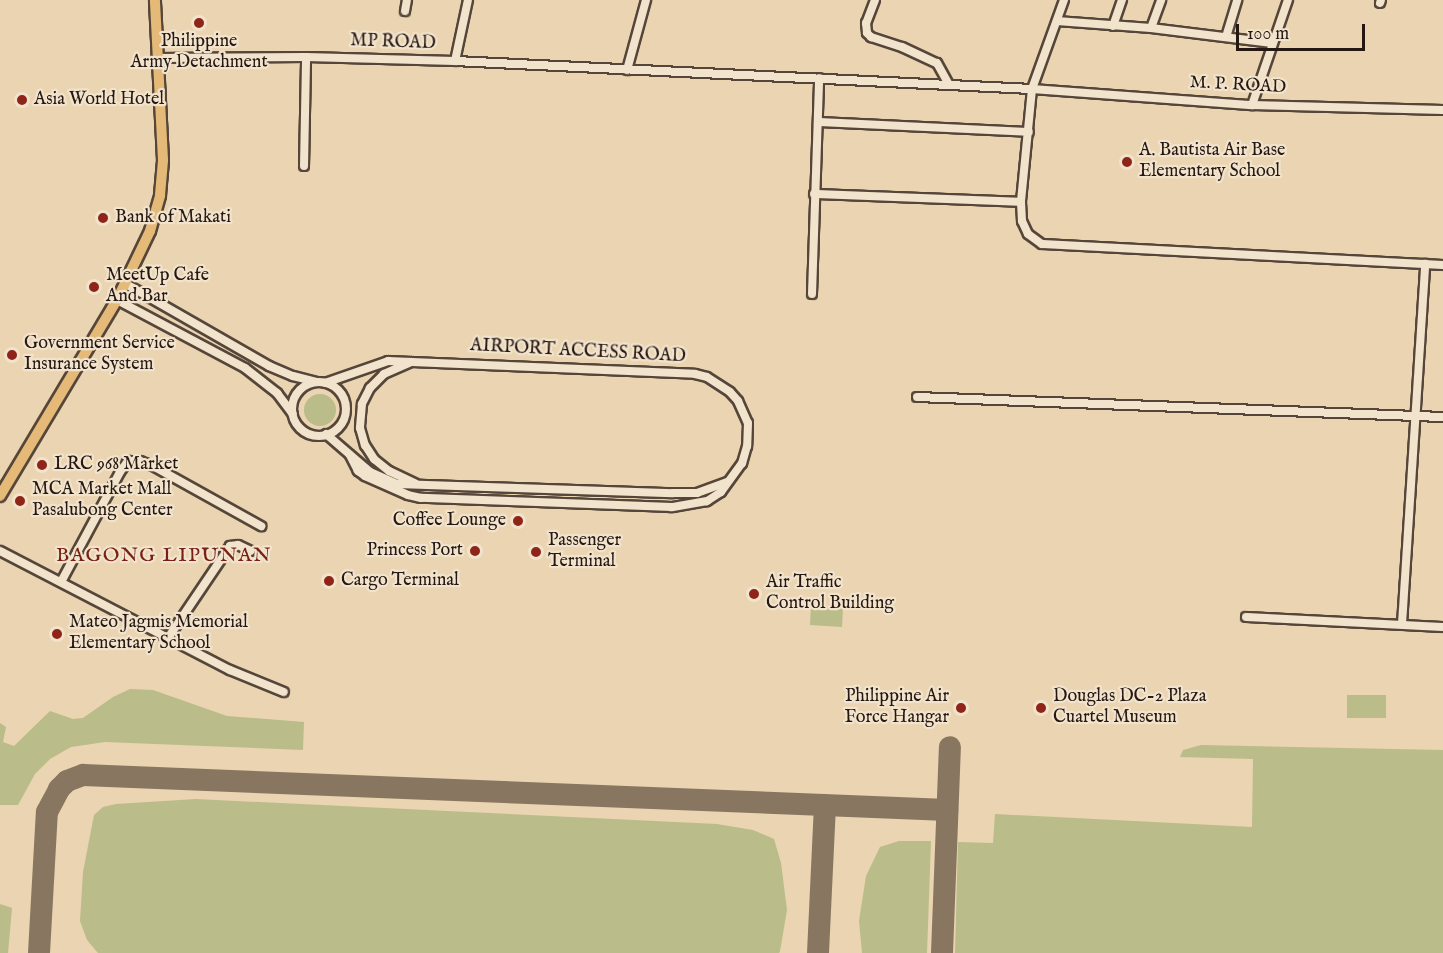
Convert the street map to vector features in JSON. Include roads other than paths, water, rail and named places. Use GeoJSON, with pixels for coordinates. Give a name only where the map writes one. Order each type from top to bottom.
{"type":"FeatureCollection","features":[{"type":"Feature","properties":{"kind":"main road"},"geometry":{"type":"LineString","coordinates":[[0,496],[117,300],[147,240],[160,195],[163,150],[154,0]]}},
{"type":"Feature","properties":{"kind":"street"},"geometry":{"type":"LineString","coordinates":[[405,11],[407,0]]}},
{"type":"Feature","properties":{"kind":"street"},"geometry":{"type":"LineString","coordinates":[[455,61],[468,0]]}},
{"type":"Feature","properties":{"kind":"street"},"geometry":{"type":"LineString","coordinates":[[627,70],[646,0]]}},
{"type":"Feature","properties":{"kind":"street"},"geometry":{"type":"LineString","coordinates":[[875,0],[866,23],[867,33],[871,37],[938,63],[949,85]]}},
{"type":"Feature","properties":{"kind":"street"},"geometry":{"type":"LineString","coordinates":[[1064,0],[1032,89],[1021,202],[1022,221],[1028,234],[1042,244],[1443,265]]}},
{"type":"Feature","properties":{"kind":"street"},"geometry":{"type":"LineString","coordinates":[[1113,26],[1122,0]]}},
{"type":"Feature","properties":{"kind":"street"},"geometry":{"type":"LineString","coordinates":[[1151,28],[1161,0]]}},
{"type":"Feature","properties":{"kind":"street"},"geometry":{"type":"LineString","coordinates":[[1226,37],[1237,0]]}},
{"type":"Feature","properties":{"kind":"street"},"geometry":{"type":"LineString","coordinates":[[1252,105],[1288,0]]}},
{"type":"Feature","properties":{"kind":"street"},"geometry":{"type":"LineString","coordinates":[[1057,21],[1151,28],[1272,43]]}},
{"type":"Feature","properties":{"kind":"street","name":"MP ROAD"},"geometry":{"type":"LineString","coordinates":[[158,58],[306,57],[455,61],[819,78]]}},
{"type":"Feature","properties":{"kind":"street"},"geometry":{"type":"LineString","coordinates":[[304,166],[306,57]]}},
{"type":"Feature","properties":{"kind":"street"},"geometry":{"type":"LineString","coordinates":[[812,294],[819,78]]}},
{"type":"Feature","properties":{"kind":"street","name":"M. P. ROAD"},"geometry":{"type":"LineString","coordinates":[[819,78],[1032,89],[1252,105],[1443,110]]}},
{"type":"Feature","properties":{"kind":"street"},"geometry":{"type":"LineString","coordinates":[[818,122],[1029,132]]}},
{"type":"Feature","properties":{"kind":"street"},"geometry":{"type":"LineString","coordinates":[[814,194],[1021,202]]}},
{"type":"Feature","properties":{"kind":"street"},"geometry":{"type":"LineString","coordinates":[[1402,624],[1425,264]]}},
{"type":"Feature","properties":{"kind":"street"},"geometry":{"type":"LineString","coordinates":[[117,300],[244,368],[277,393],[305,431],[326,434],[339,427],[344,420],[346,404],[339,390],[321,382],[293,376],[268,366],[126,284]]}},
{"type":"Feature","properties":{"kind":"street"},"geometry":{"type":"LineString","coordinates":[[414,361],[384,374],[370,388],[362,404],[360,428],[365,445],[374,459],[389,471],[418,484]]}},
{"type":"Feature","properties":{"kind":"street","name":"AIRPORT ACCESS ROAD"},"geometry":{"type":"LineString","coordinates":[[321,382],[377,364],[414,361],[707,377],[730,392],[738,401],[748,423],[745,456],[738,471],[721,492],[707,501],[672,507],[439,499],[408,495],[384,486],[358,471],[350,455]]}},
{"type":"Feature","properties":{"kind":"street"},"geometry":{"type":"LineString","coordinates":[[293,414],[297,393],[303,388],[321,382]]}},
{"type":"Feature","properties":{"kind":"street"},"geometry":{"type":"LineString","coordinates":[[917,397],[1443,417]]}},
{"type":"Feature","properties":{"kind":"street","name":"AIRPORT ACCESS ROAD"},"geometry":{"type":"LineString","coordinates":[[326,434],[370,472],[390,482],[673,494],[710,490],[730,480]]}},
{"type":"Feature","properties":{"kind":"street"},"geometry":{"type":"LineString","coordinates":[[61,582],[128,461],[140,461],[153,466],[261,526]]}},
{"type":"Feature","properties":{"kind":"street"},"geometry":{"type":"LineString","coordinates":[[168,638],[230,546],[238,545],[251,550]]}},
{"type":"Feature","properties":{"kind":"street"},"geometry":{"type":"LineString","coordinates":[[0,551],[230,670],[284,692]]}},
{"type":"Feature","properties":{"kind":"street"},"geometry":{"type":"LineString","coordinates":[[1246,617],[1443,627]]}},
{"type":"Feature","properties":{"kind":"place","name":"Philippine Army Detachment"},"geometry":{"type":"Point","coordinates":[199,23]}},
{"type":"Feature","properties":{"kind":"place","name":"Asia World Hotel"},"geometry":{"type":"Point","coordinates":[22,100]}},
{"type":"Feature","properties":{"kind":"place","name":"A. Bautista Air Base Elementary School"},"geometry":{"type":"Point","coordinates":[1127,162]}},
{"type":"Feature","properties":{"kind":"place","name":"Bank of Makati"},"geometry":{"type":"Point","coordinates":[103,218]}},
{"type":"Feature","properties":{"kind":"place","name":"MeetUp Cafe And Bar"},"geometry":{"type":"Point","coordinates":[94,287]}},
{"type":"Feature","properties":{"kind":"place","name":"Government Service Insurance System"},"geometry":{"type":"Point","coordinates":[12,355]}},
{"type":"Feature","properties":{"kind":"place","name":"LRC 968 Market"},"geometry":{"type":"Point","coordinates":[42,465]}},
{"type":"Feature","properties":{"kind":"place","name":"MCA Market Mall Pasalubong Center"},"geometry":{"type":"Point","coordinates":[20,501]}},
{"type":"Feature","properties":{"kind":"place","name":"Coffee Lounge"},"geometry":{"type":"Point","coordinates":[518,521]}},
{"type":"Feature","properties":{"kind":"place","name":"Princess Port"},"geometry":{"type":"Point","coordinates":[475,551]}},
{"type":"Feature","properties":{"kind":"place","name":"Passenger Terminal"},"geometry":{"type":"Point","coordinates":[536,552]}},
{"type":"Feature","properties":{"kind":"place","name":"Cargo Terminal"},"geometry":{"type":"Point","coordinates":[329,581]}},
{"type":"Feature","properties":{"kind":"place","name":"Air Traffic Control Building"},"geometry":{"type":"Point","coordinates":[754,594]}},
{"type":"Feature","properties":{"kind":"place","name":"Mateo Jagmis Memorial Elementary School"},"geometry":{"type":"Point","coordinates":[57,634]}},
{"type":"Feature","properties":{"kind":"place","name":"Philippine Air Force Hangar"},"geometry":{"type":"Point","coordinates":[961,708]}},
{"type":"Feature","properties":{"kind":"place","name":"Douglas DC-2 Plaza Cuartel Museum"},"geometry":{"type":"Point","coordinates":[1041,708]}},
{"type":"Feature","properties":{"kind":"district","name":"BAGONG LIPUNAN"},"geometry":{"type":"Point","coordinates":[164,555]}}]}
